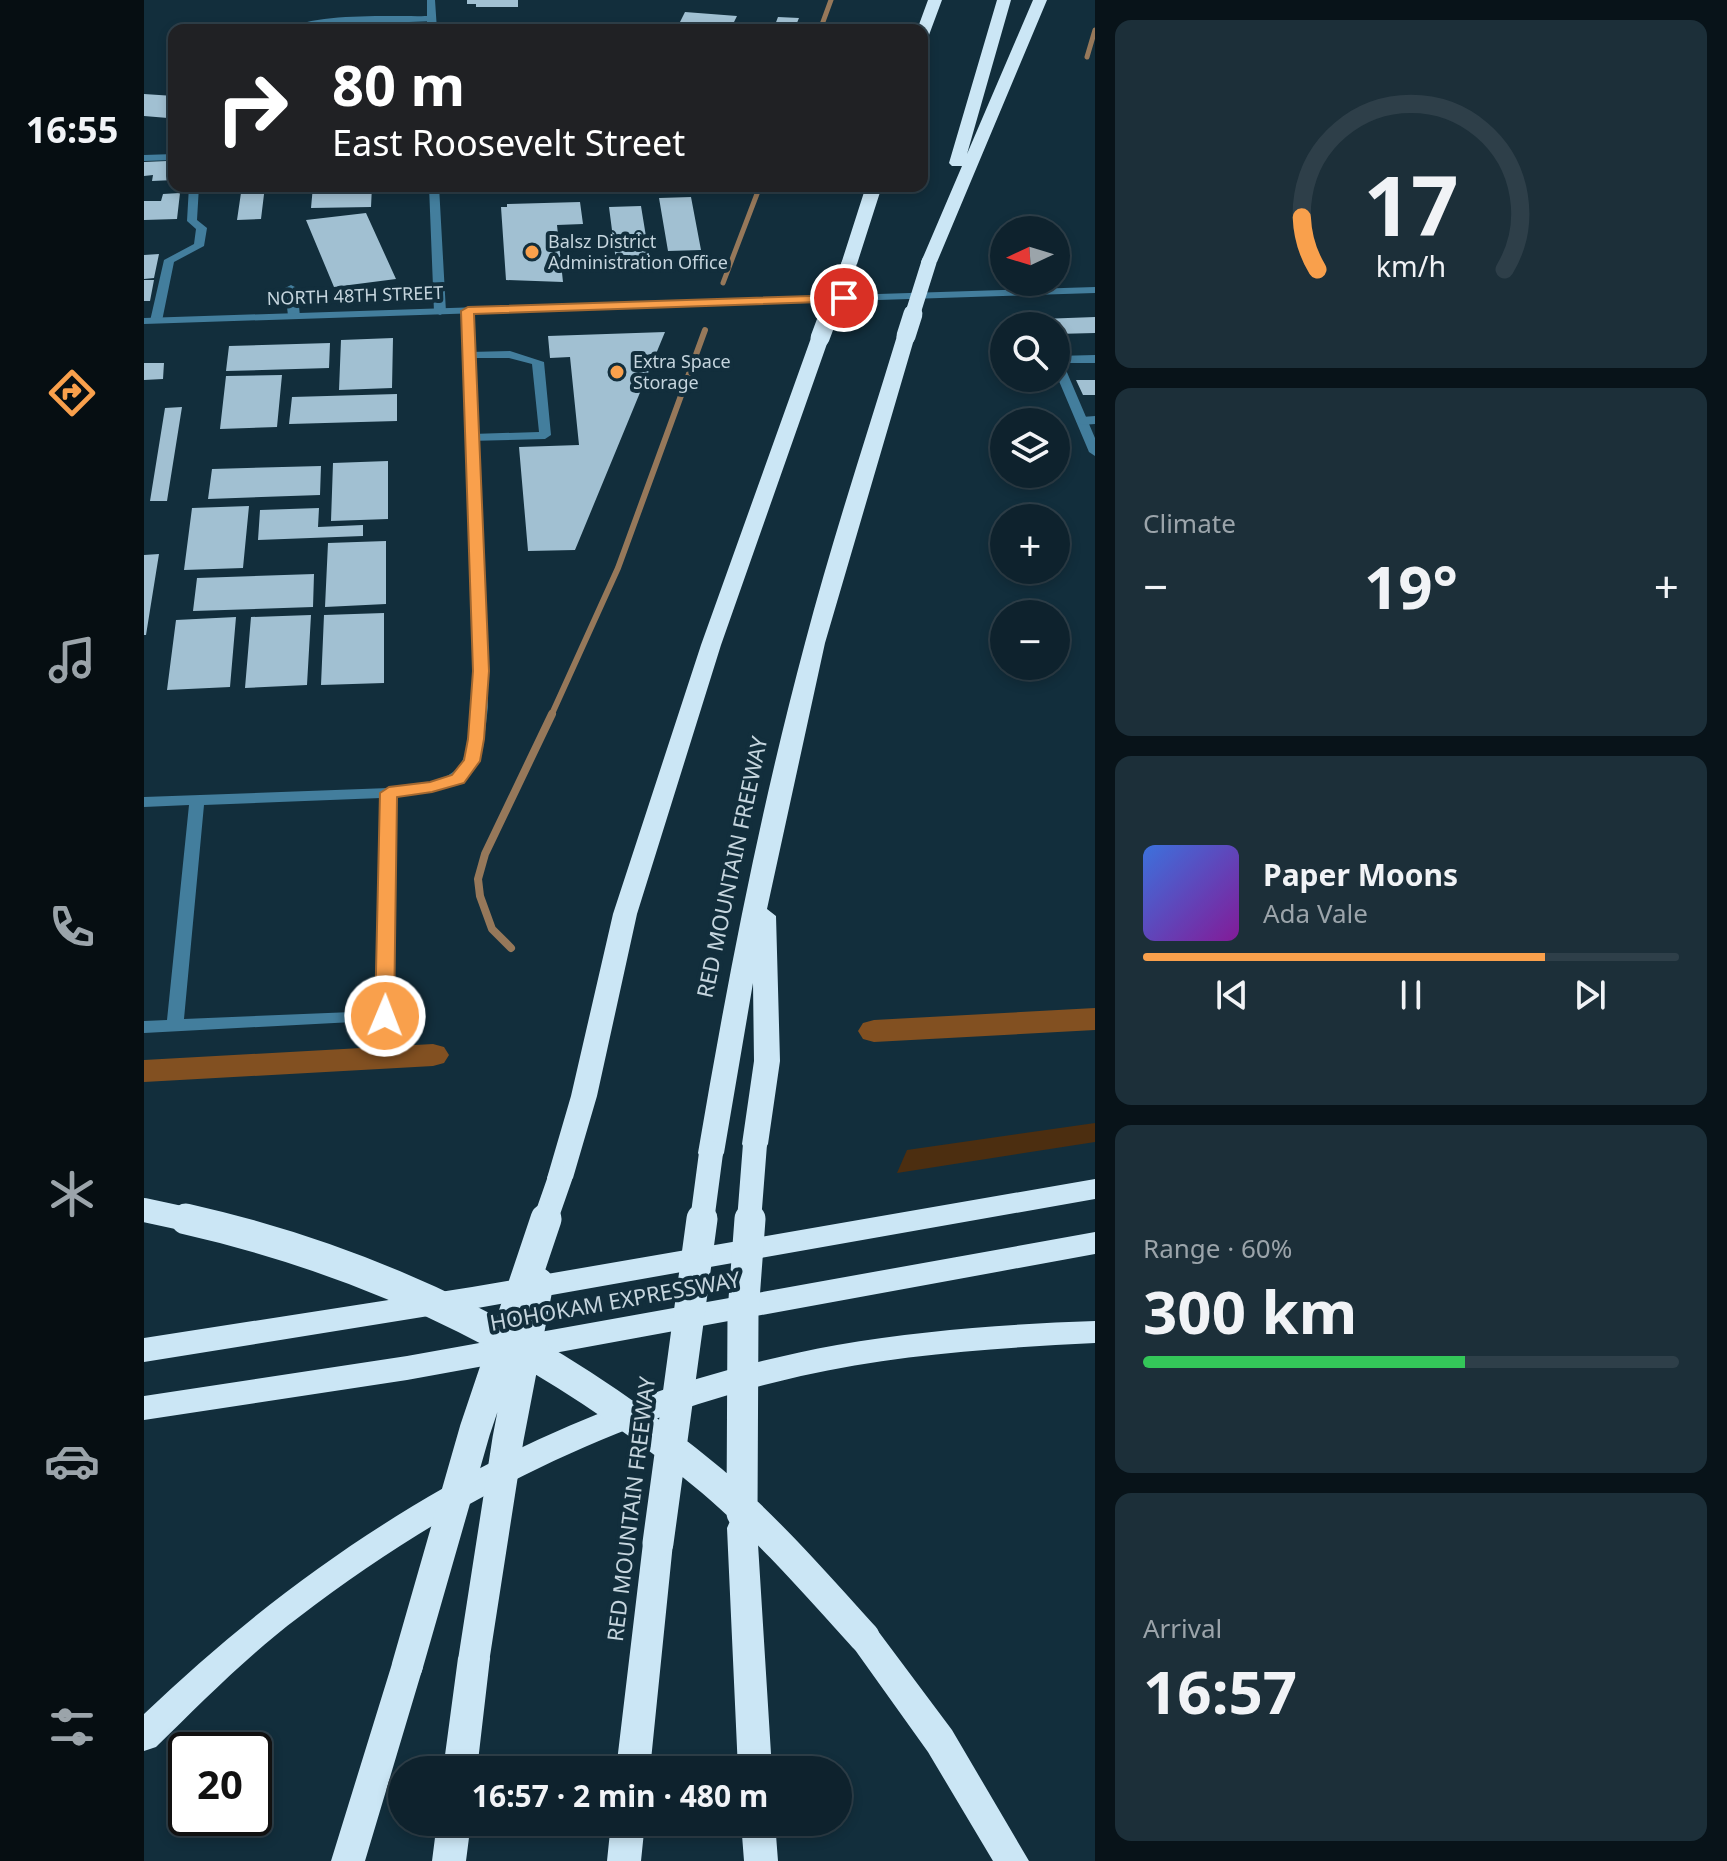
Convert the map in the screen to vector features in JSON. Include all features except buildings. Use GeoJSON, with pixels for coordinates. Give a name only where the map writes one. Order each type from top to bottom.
{"type":"FeatureCollection","features":[{"type":"Feature","properties":{"kind":"highway"},"geometry":{"type":"LineString","coordinates":[[926,24],[933,0]]}},
{"type":"Feature","properties":{"kind":"highway","name":"RED MOUNTAIN FREEWAY"},"geometry":{"type":"LineString","coordinates":[[635,1756],[658,1543],[711,1153],[763,869],[815,643],[1004,0]]}},
{"type":"Feature","properties":{"kind":"highway"},"geometry":{"type":"LineString","coordinates":[[929,262],[1040,0]]}},
{"type":"Feature","properties":{"kind":"highway"},"geometry":{"type":"LineString","coordinates":[[348,1861],[475,1430],[560,1178],[584,1096],[625,914],[711,645],[872,192]]}},
{"type":"Feature","properties":{"kind":"highway"},"geometry":{"type":"LineString","coordinates":[[754,1756],[742,1528],[743,1300],[755,1144],[767,1061],[763,869]]}},
{"type":"Feature","properties":{"kind":"highway"},"geometry":{"type":"LineString","coordinates":[[462,1756],[508,1439],[560,1178]]}},
{"type":"Feature","properties":{"kind":"highway","name":"HOHOKAM EXPRESSWAY"},"geometry":{"type":"LineString","coordinates":[[144,1350],[472,1298],[1095,1189]]}},
{"type":"Feature","properties":{"kind":"highway"},"geometry":{"type":"LineString","coordinates":[[144,1210],[219,1225],[321,1255],[417,1293],[520,1343],[614,1402],[709,1477],[795,1558],[864,1637],[940,1741],[1012,1861]]}},
{"type":"Feature","properties":{"kind":"highway","name":"HOHOKAM EXPRESSWAY"},"geometry":{"type":"LineString","coordinates":[[144,1408],[407,1368],[1095,1243]]}},
{"type":"Feature","properties":{"kind":"highway"},"geometry":{"type":"LineString","coordinates":[[144,1736],[210,1671],[264,1625],[376,1544],[486,1479],[605,1425],[730,1382],[848,1355],[942,1341],[1095,1332]]}},
{"type":"Feature","properties":{"kind":"highway"},"geometry":{"type":"LineString","coordinates":[[449,1861],[452,1836]]}},
{"type":"Feature","properties":{"kind":"highway"},"geometry":{"type":"LineString","coordinates":[[624,1861],[627,1836]]}},
{"type":"Feature","properties":{"kind":"highway"},"geometry":{"type":"LineString","coordinates":[[759,1836],[761,1861]]}},
{"type":"Feature","properties":{"kind":"street"},"geometry":{"type":"LineString","coordinates":[[431,0],[432,24]]}},
{"type":"Feature","properties":{"kind":"street"},"geometry":{"type":"LineString","coordinates":[[320,24],[353,20],[406,24]]}},
{"type":"Feature","properties":{"kind":"street"},"geometry":{"type":"LineString","coordinates":[[144,158],[168,157]]}},
{"type":"Feature","properties":{"kind":"street"},"geometry":{"type":"LineString","coordinates":[[150,321],[169,260],[199,246],[202,228],[192,221],[194,192]]}},
{"type":"Feature","properties":{"kind":"street"},"geometry":{"type":"LineString","coordinates":[[434,192],[440,312]]}},
{"type":"Feature","properties":{"kind":"street"},"geometry":{"type":"LineString","coordinates":[[291,288],[294,316]]}},
{"type":"Feature","properties":{"kind":"street","name":"NORTH 48TH STREET"},"geometry":{"type":"LineString","coordinates":[[150,321],[1095,290]]}},
{"type":"Feature","properties":{"kind":"street"},"geometry":{"type":"LineString","coordinates":[[144,802],[389,793],[432,787],[458,779],[472,761],[481,671],[468,311]]}},
{"type":"Feature","properties":{"kind":"street"},"geometry":{"type":"LineString","coordinates":[[469,355],[510,354],[538,362],[545,435],[472,438]]}},
{"type":"Feature","properties":{"kind":"street"},"geometry":{"type":"LineString","coordinates":[[1095,359],[1056,360],[1088,420],[1095,452]]}},
{"type":"Feature","properties":{"kind":"street"},"geometry":{"type":"LineString","coordinates":[[144,1027],[385,1016],[389,793]]}},
{"type":"Feature","properties":{"kind":"street"},"geometry":{"type":"LineString","coordinates":[[175,1026],[197,800]]}},
{"type":"Feature","properties":{"kind":"shaded area"},"geometry":{"type":"Polygon","coordinates":[[[1095,1123],[1095,1142],[897,1173],[907,1150],[1095,1123]]]}},
{"type":"Feature","properties":{"kind":"waterway"},"geometry":{"type":"LineString","coordinates":[[822,24],[831,0]]}},
{"type":"Feature","properties":{"kind":"waterway"},"geometry":{"type":"LineString","coordinates":[[1087,57],[1095,30]]}},
{"type":"Feature","properties":{"kind":"waterway"},"geometry":{"type":"LineString","coordinates":[[723,283],[758,192]]}},
{"type":"Feature","properties":{"kind":"waterway"},"geometry":{"type":"LineString","coordinates":[[551,716],[618,568],[705,330]]}},
{"type":"Feature","properties":{"kind":"waterway"},"geometry":{"type":"LineString","coordinates":[[511,948],[492,929],[480,896],[478,879],[485,854],[552,714]]}},
{"type":"Feature","properties":{"kind":"waterway"},"geometry":{"type":"LineString","coordinates":[[874,1031],[1095,1019]]}},
{"type":"Feature","properties":{"kind":"waterway"},"geometry":{"type":"LineString","coordinates":[[144,1071],[433,1055]]}},
{"type":"Feature","properties":{"kind":"place","name":"Balsz District Administration Office"},"geometry":{"type":"Point","coordinates":[532,252]}},
{"type":"Feature","properties":{"kind":"place","name":"Extra Space Storage"},"geometry":{"type":"Point","coordinates":[617,372]}},
{"type":"Feature","properties":{"kind":"route"},"geometry":{"type":"LineString","coordinates":[[385,1016],[389,793],[432,787],[458,779],[472,761],[476,739],[481,671],[468,311],[844,298]]}}]}
